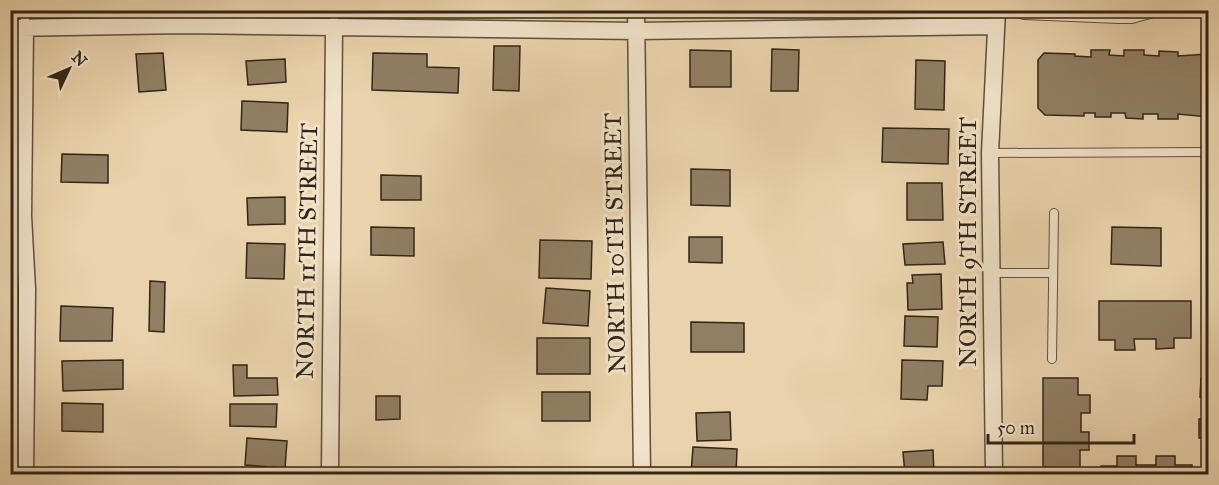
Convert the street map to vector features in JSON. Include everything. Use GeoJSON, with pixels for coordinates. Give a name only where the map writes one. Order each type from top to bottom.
{"type":"FeatureCollection","features":[{"type":"Feature","properties":{"kind":"street","name":"NORTH 10TH STREET"},"geometry":{"type":"LineString","coordinates":[[636,10],[642,474]]}},
{"type":"Feature","properties":{"kind":"street"},"geometry":{"type":"LineString","coordinates":[[25,474],[27,289],[22,216],[18,29],[183,18],[334,28],[636,31],[996,18]]}},
{"type":"Feature","properties":{"kind":"street","name":"NORTH 9TH STREET"},"geometry":{"type":"LineString","coordinates":[[994,474],[990,153],[996,18]]}},
{"type":"Feature","properties":{"kind":"street","name":"NORTH 11TH STREET"},"geometry":{"type":"LineString","coordinates":[[330,474],[334,28]]}},
{"type":"Feature","properties":{"kind":"lane"},"geometry":{"type":"LineString","coordinates":[[18,29],[25,10]]}},
{"type":"Feature","properties":{"kind":"lane"},"geometry":{"type":"LineString","coordinates":[[334,10],[334,28]]}},
{"type":"Feature","properties":{"kind":"lane"},"geometry":{"type":"LineString","coordinates":[[1005,10],[1024,15],[1119,19],[1132,19],[1165,10]]}},
{"type":"Feature","properties":{"kind":"lane"},"geometry":{"type":"LineString","coordinates":[[990,153],[1209,152]]}},
{"type":"Feature","properties":{"kind":"lane"},"geometry":{"type":"LineString","coordinates":[[1052,359],[1054,213]]}},
{"type":"Feature","properties":{"kind":"lane"},"geometry":{"type":"LineString","coordinates":[[990,273],[1053,273]]}},
{"type":"Feature","properties":{"kind":"building"},"geometry":{"type":"Polygon","coordinates":[[[494,46],[520,46],[519,91],[493,90],[494,46]]]}},
{"type":"Feature","properties":{"kind":"building"},"geometry":{"type":"Polygon","coordinates":[[[772,49],[799,50],[798,91],[771,91],[772,49]]]}},
{"type":"Feature","properties":{"kind":"building"},"geometry":{"type":"Polygon","coordinates":[[[690,50],[731,51],[731,87],[690,87],[690,50]]]}},
{"type":"Feature","properties":{"kind":"building"},"geometry":{"type":"Polygon","coordinates":[[[1091,50],[1110,50],[1109,55],[1124,56],[1124,50],[1144,50],[1144,55],[1159,56],[1159,51],[1178,52],[1178,56],[1208,54],[1208,117],[1178,114],[1178,119],[1158,119],[1158,114],[1143,114],[1143,119],[1126,118],[1125,113],[1111,113],[1111,117],[1095,117],[1095,113],[1084,113],[1084,116],[1045,115],[1038,108],[1038,60],[1044,53],[1091,57],[1091,50]]]}},
{"type":"Feature","properties":{"kind":"building"},"geometry":{"type":"Polygon","coordinates":[[[163,53],[166,90],[139,92],[136,54],[163,53]]]}},
{"type":"Feature","properties":{"kind":"building"},"geometry":{"type":"Polygon","coordinates":[[[373,53],[427,54],[427,67],[459,68],[458,93],[372,90],[373,53]]]}},
{"type":"Feature","properties":{"kind":"building"},"geometry":{"type":"Polygon","coordinates":[[[285,59],[286,82],[248,85],[246,61],[285,59]]]}},
{"type":"Feature","properties":{"kind":"building"},"geometry":{"type":"Polygon","coordinates":[[[916,60],[945,61],[944,110],[915,109],[916,60]]]}},
{"type":"Feature","properties":{"kind":"building"},"geometry":{"type":"Polygon","coordinates":[[[242,101],[288,103],[287,132],[241,130],[242,101]]]}},
{"type":"Feature","properties":{"kind":"building"},"geometry":{"type":"Polygon","coordinates":[[[883,128],[949,129],[948,164],[882,162],[883,128]]]}},
{"type":"Feature","properties":{"kind":"building"},"geometry":{"type":"Polygon","coordinates":[[[62,154],[108,155],[108,183],[61,182],[62,154]]]}},
{"type":"Feature","properties":{"kind":"building"},"geometry":{"type":"Polygon","coordinates":[[[691,169],[730,170],[730,206],[691,205],[691,169]]]}},
{"type":"Feature","properties":{"kind":"building"},"geometry":{"type":"Polygon","coordinates":[[[381,175],[421,176],[421,200],[381,200],[381,175]]]}},
{"type":"Feature","properties":{"kind":"building"},"geometry":{"type":"Polygon","coordinates":[[[907,183],[942,183],[943,220],[907,220],[907,183]]]}},
{"type":"Feature","properties":{"kind":"building"},"geometry":{"type":"Polygon","coordinates":[[[285,197],[285,224],[248,225],[247,198],[285,197]]]}},
{"type":"Feature","properties":{"kind":"building"},"geometry":{"type":"Polygon","coordinates":[[[371,227],[414,228],[414,256],[371,255],[371,227]]]}},
{"type":"Feature","properties":{"kind":"building"},"geometry":{"type":"Polygon","coordinates":[[[1112,227],[1161,228],[1161,266],[1111,264],[1112,227]]]}},
{"type":"Feature","properties":{"kind":"building"},"geometry":{"type":"Polygon","coordinates":[[[689,237],[722,237],[722,263],[689,262],[689,237]]]}},
{"type":"Feature","properties":{"kind":"building"},"geometry":{"type":"Polygon","coordinates":[[[540,240],[592,241],[591,279],[539,278],[540,240]]]}},
{"type":"Feature","properties":{"kind":"building"},"geometry":{"type":"Polygon","coordinates":[[[943,242],[945,264],[905,265],[903,244],[943,242]]]}},
{"type":"Feature","properties":{"kind":"building"},"geometry":{"type":"Polygon","coordinates":[[[247,243],[285,244],[284,279],[246,278],[247,243]]]}},
{"type":"Feature","properties":{"kind":"building"},"geometry":{"type":"Polygon","coordinates":[[[941,274],[942,309],[908,310],[907,283],[913,283],[912,275],[941,274]]]}},
{"type":"Feature","properties":{"kind":"building"},"geometry":{"type":"Polygon","coordinates":[[[150,281],[165,282],[164,332],[149,331],[150,281]]]}},
{"type":"Feature","properties":{"kind":"building"},"geometry":{"type":"Polygon","coordinates":[[[546,288],[590,291],[588,326],[543,323],[546,288]]]}},
{"type":"Feature","properties":{"kind":"building"},"geometry":{"type":"Polygon","coordinates":[[[1099,301],[1191,301],[1191,338],[1174,338],[1174,348],[1156,349],[1156,339],[1134,339],[1135,350],[1115,350],[1115,340],[1099,340],[1099,301]]]}},
{"type":"Feature","properties":{"kind":"building"},"geometry":{"type":"Polygon","coordinates":[[[61,306],[113,308],[112,341],[60,341],[61,306]]]}},
{"type":"Feature","properties":{"kind":"building"},"geometry":{"type":"Polygon","coordinates":[[[905,316],[938,317],[937,347],[904,346],[905,316]]]}},
{"type":"Feature","properties":{"kind":"building"},"geometry":{"type":"Polygon","coordinates":[[[691,322],[744,323],[744,352],[691,352],[691,322]]]}},
{"type":"Feature","properties":{"kind":"building"},"geometry":{"type":"Polygon","coordinates":[[[537,338],[590,338],[590,374],[537,374],[537,338]]]}},
{"type":"Feature","properties":{"kind":"building"},"geometry":{"type":"Polygon","coordinates":[[[123,360],[123,389],[63,391],[62,361],[123,360]]]}},
{"type":"Feature","properties":{"kind":"building"},"geometry":{"type":"Polygon","coordinates":[[[902,360],[943,361],[942,386],[928,386],[927,400],[901,399],[902,360]]]}},
{"type":"Feature","properties":{"kind":"building"},"geometry":{"type":"Polygon","coordinates":[[[233,365],[247,365],[247,378],[277,378],[278,395],[234,396],[233,365]]]}},
{"type":"Feature","properties":{"kind":"building"},"geometry":{"type":"Polygon","coordinates":[[[1043,378],[1078,378],[1078,395],[1090,395],[1090,413],[1081,413],[1081,432],[1089,432],[1089,450],[1080,450],[1080,468],[1043,467],[1043,378]]]}},
{"type":"Feature","properties":{"kind":"building"},"geometry":{"type":"Polygon","coordinates":[[[1201,378],[1208,378],[1208,398],[1200,397],[1201,378]]]}},
{"type":"Feature","properties":{"kind":"building"},"geometry":{"type":"Polygon","coordinates":[[[542,392],[590,392],[590,421],[542,421],[542,392]]]}},
{"type":"Feature","properties":{"kind":"building"},"geometry":{"type":"Polygon","coordinates":[[[376,396],[400,396],[400,419],[376,420],[376,396]]]}},
{"type":"Feature","properties":{"kind":"building"},"geometry":{"type":"Polygon","coordinates":[[[62,403],[103,404],[103,432],[62,431],[62,403]]]}},
{"type":"Feature","properties":{"kind":"building"},"geometry":{"type":"Polygon","coordinates":[[[230,404],[277,404],[276,427],[230,426],[230,404]]]}},
{"type":"Feature","properties":{"kind":"building"},"geometry":{"type":"Polygon","coordinates":[[[730,412],[731,440],[697,441],[696,413],[730,412]]]}},
{"type":"Feature","properties":{"kind":"building"},"geometry":{"type":"Polygon","coordinates":[[[1199,419],[1208,419],[1208,438],[1199,438],[1199,419]]]}},
{"type":"Feature","properties":{"kind":"building"},"geometry":{"type":"Polygon","coordinates":[[[247,438],[287,441],[285,468],[245,465],[247,438]]]}},
{"type":"Feature","properties":{"kind":"building"},"geometry":{"type":"Polygon","coordinates":[[[693,447],[737,449],[736,474],[691,474],[693,447]]]}},
{"type":"Feature","properties":{"kind":"building"},"geometry":{"type":"Polygon","coordinates":[[[933,450],[934,474],[905,474],[903,452],[933,450]]]}},
{"type":"Feature","properties":{"kind":"building"},"geometry":{"type":"Polygon","coordinates":[[[1117,456],[1136,456],[1136,465],[1156,465],[1156,456],[1175,456],[1175,465],[1192,465],[1192,474],[1101,474],[1101,466],[1117,466],[1117,456]]]}}]}
